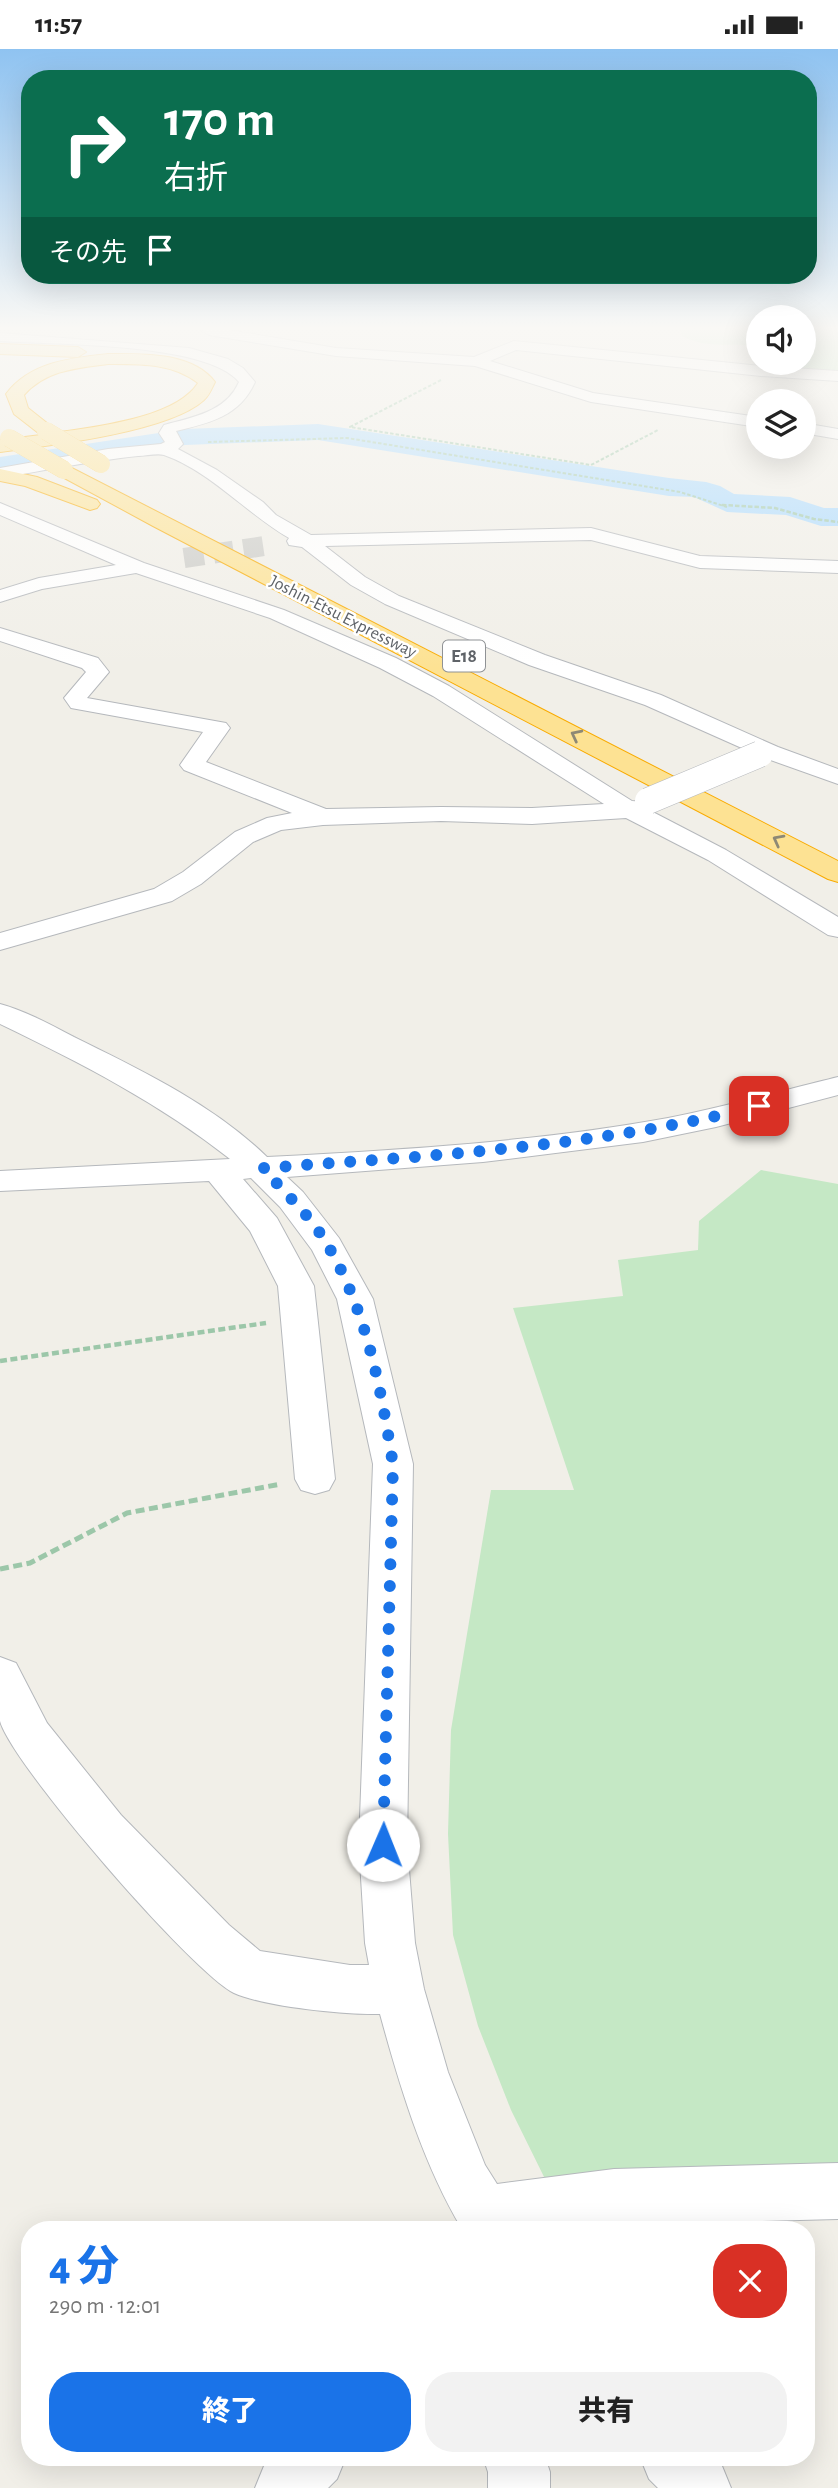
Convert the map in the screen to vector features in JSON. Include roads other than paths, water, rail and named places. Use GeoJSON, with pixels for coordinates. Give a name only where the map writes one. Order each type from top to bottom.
{"type":"FeatureCollection","features":[{"type":"Feature","properties":{"kind":"highway"},"geometry":{"type":"LineString","coordinates":[[2,442],[20,441]]}},
{"type":"Feature","properties":{"kind":"highway","name":"Joshin-Etsu Expressway"},"geometry":{"type":"LineString","coordinates":[[55,441],[290,568],[737,793]]}},
{"type":"Feature","properties":{"kind":"highway"},"geometry":{"type":"LineString","coordinates":[[2,442],[85,441]]}},
{"type":"Feature","properties":{"kind":"highway","name":"Joshin-Etsu Expressway"},"geometry":{"type":"LineString","coordinates":[[2,442],[64,470],[373,632],[653,774],[838,873]]}},
{"type":"Feature","properties":{"kind":"highway"},"geometry":{"type":"LineString","coordinates":[[95,464],[122,475]]}},
{"type":"Feature","properties":{"kind":"highway"},"geometry":{"type":"LineString","coordinates":[[0,474],[30,481],[95,506],[373,632]]}},
{"type":"Feature","properties":{"kind":"street"},"geometry":{"type":"LineString","coordinates":[[169,441],[170,446]]}},
{"type":"Feature","properties":{"kind":"street"},"geometry":{"type":"LineString","coordinates":[[0,474],[108,454],[170,446],[257,506],[269,519],[304,539],[358,582],[392,600],[537,660],[653,700],[765,753],[838,777]]}},
{"type":"Feature","properties":{"kind":"street"},"geometry":{"type":"LineString","coordinates":[[0,508],[17,513],[44,529],[137,567],[278,614],[388,663],[639,805],[838,929]]}},
{"type":"Feature","properties":{"kind":"street"},"geometry":{"type":"LineString","coordinates":[[271,545],[304,539],[591,534],[700,562],[838,567]]}},
{"type":"Feature","properties":{"kind":"street"},"geometry":{"type":"LineString","coordinates":[[0,596],[39,584],[172,560]]}},
{"type":"Feature","properties":{"kind":"street"},"geometry":{"type":"LineString","coordinates":[[0,634],[90,663],[98,672],[75,698],[79,703],[218,728],[192,765],[323,817]]}},
{"type":"Feature","properties":{"kind":"street"},"geometry":{"type":"LineString","coordinates":[[0,942],[163,895],[192,878],[244,837],[276,823],[323,817],[441,814],[532,816],[639,805],[765,753]]}},
{"type":"Feature","properties":{"kind":"street"},"geometry":{"type":"LineString","coordinates":[[0,1013],[180,1105],[263,1168],[322,1235],[356,1301],[386,1417],[393,1465],[383,1845],[390,1943],[399,1989],[422,2071],[466,2183],[488,2221]]}},
{"type":"Feature","properties":{"kind":"street"},"geometry":{"type":"LineString","coordinates":[[0,1181],[216,1168],[263,1168],[482,1152],[644,1132],[838,1086]]}},
{"type":"Feature","properties":{"kind":"street"},"geometry":{"type":"LineString","coordinates":[[216,1168],[265,1226],[296,1286],[315,1479]]}},
{"type":"Feature","properties":{"kind":"street"},"geometry":{"type":"LineString","coordinates":[[0,1676],[31,1737],[104,1830],[211,1942],[249,1973],[298,1984],[350,1990],[399,1989]]}},
{"type":"Feature","properties":{"kind":"street"},"geometry":{"type":"LineString","coordinates":[[494,2221],[614,2197],[838,2191]]}},
{"type":"Feature","properties":{"kind":"street"},"geometry":{"type":"LineString","coordinates":[[286,2488],[307,2466]]}},
{"type":"Feature","properties":{"kind":"street"},"geometry":{"type":"LineString","coordinates":[[517,2466],[519,2488]]}},
{"type":"Feature","properties":{"kind":"waterway"},"geometry":{"type":"LineString","coordinates":[[0,466],[161,441]]}},
{"type":"Feature","properties":{"kind":"waterway"},"geometry":{"type":"LineString","coordinates":[[374,441],[669,487],[696,488],[710,492],[727,503],[790,506],[821,517],[838,517]]}},
{"type":"Feature","properties":{"kind":"tunnel"},"geometry":{"type":"LineString","coordinates":[[184,558],[271,545]]}}]}
